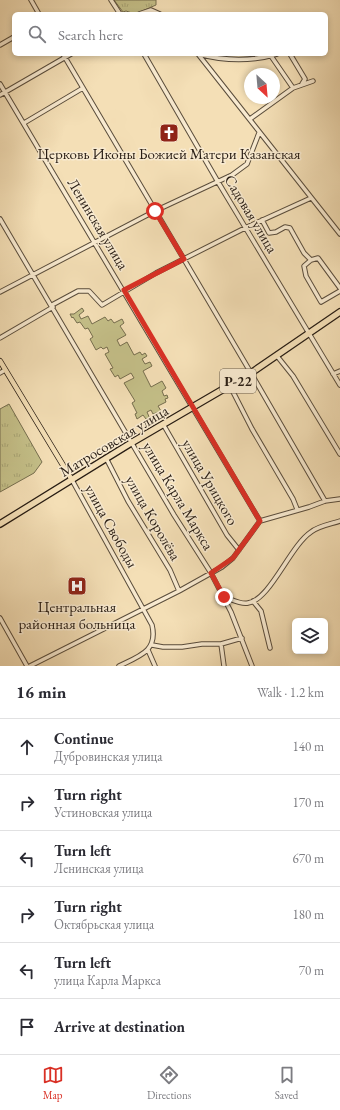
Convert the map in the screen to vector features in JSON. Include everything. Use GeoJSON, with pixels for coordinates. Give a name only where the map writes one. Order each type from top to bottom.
{"type":"FeatureCollection","features":[{"type":"Feature","properties":{"kind":"highway","name":"Матросовская улица"},"geometry":{"type":"LineString","coordinates":[[0,524],[106,458],[251,373],[340,312]]}},
{"type":"Feature","properties":{"kind":"main road","name":"улица Свободы"},"geometry":{"type":"LineString","coordinates":[[0,361],[72,480]]}},
{"type":"Feature","properties":{"kind":"street"},"geometry":{"type":"LineString","coordinates":[[31,0],[38,12]]}},
{"type":"Feature","properties":{"kind":"street"},"geometry":{"type":"LineString","coordinates":[[111,0],[119,12]]}},
{"type":"Feature","properties":{"kind":"street"},"geometry":{"type":"LineString","coordinates":[[144,12],[151,10],[156,12]]}},
{"type":"Feature","properties":{"kind":"street"},"geometry":{"type":"LineString","coordinates":[[0,45],[12,38]]}},
{"type":"Feature","properties":{"kind":"street"},"geometry":{"type":"LineString","coordinates":[[0,96],[64,56],[251,373],[324,501]]}},
{"type":"Feature","properties":{"kind":"street","name":"Садовая улица"},"geometry":{"type":"LineString","coordinates":[[145,56],[245,228],[340,386]]}},
{"type":"Feature","properties":{"kind":"street"},"geometry":{"type":"LineString","coordinates":[[200,56],[340,234]]}},
{"type":"Feature","properties":{"kind":"street"},"geometry":{"type":"LineString","coordinates":[[207,56],[230,61],[271,56],[293,88]]}},
{"type":"Feature","properties":{"kind":"street"},"geometry":{"type":"LineString","coordinates":[[291,56],[305,79],[302,84]]}},
{"type":"Feature","properties":{"kind":"street"},"geometry":{"type":"LineString","coordinates":[[250,119],[293,88],[313,81]]}},
{"type":"Feature","properties":{"kind":"street","name":"Ленинская улица"},"geometry":{"type":"LineString","coordinates":[[0,84],[94,244],[124,290],[192,408],[260,521]]}},
{"type":"Feature","properties":{"kind":"street"},"geometry":{"type":"LineString","coordinates":[[24,123],[83,88]]}},
{"type":"Feature","properties":{"kind":"street"},"geometry":{"type":"LineString","coordinates":[[0,292],[155,211],[232,175],[247,164],[259,133]]}},
{"type":"Feature","properties":{"kind":"street"},"geometry":{"type":"LineString","coordinates":[[0,338],[78,291],[89,291],[102,305],[114,299],[124,290],[184,259],[245,228],[311,198]]}},
{"type":"Feature","properties":{"kind":"street","name":"улица Карла Маркса"},"geometry":{"type":"LineString","coordinates":[[0,218],[34,274],[131,443],[211,573],[224,597],[242,638],[252,666]]}},
{"type":"Feature","properties":{"kind":"street"},"geometry":{"type":"LineString","coordinates":[[262,220],[269,233],[276,232],[285,227],[290,228],[304,253],[311,260]]}},
{"type":"Feature","properties":{"kind":"street"},"geometry":{"type":"LineString","coordinates":[[340,288],[322,261],[318,258],[311,260],[304,266],[304,271],[321,302],[340,291]]}},
{"type":"Feature","properties":{"kind":"street"},"geometry":{"type":"LineString","coordinates":[[277,356],[293,376],[340,454]]}},
{"type":"Feature","properties":{"kind":"street"},"geometry":{"type":"LineString","coordinates":[[0,372],[5,370]]}},
{"type":"Feature","properties":{"kind":"street"},"geometry":{"type":"LineString","coordinates":[[333,374],[340,371]]}},
{"type":"Feature","properties":{"kind":"street"},"geometry":{"type":"LineString","coordinates":[[230,386],[252,429],[293,499],[297,510]]}},
{"type":"Feature","properties":{"kind":"street","name":"улица Урицкого"},"geometry":{"type":"LineString","coordinates":[[163,424],[226,535],[239,550]]}},
{"type":"Feature","properties":{"kind":"street","name":"улица Королёва"},"geometry":{"type":"LineString","coordinates":[[106,458],[128,501],[170,570],[179,591]]}},
{"type":"Feature","properties":{"kind":"street","name":"улица Свободы"},"geometry":{"type":"LineString","coordinates":[[72,480],[144,609],[153,629],[154,640],[152,645]]}},
{"type":"Feature","properties":{"kind":"street"},"geometry":{"type":"LineString","coordinates":[[30,666],[144,609],[211,573],[233,558],[260,521],[309,508],[324,501],[340,499]]}},
{"type":"Feature","properties":{"kind":"street"},"geometry":{"type":"LineString","coordinates":[[224,597],[242,603],[253,601],[270,585],[292,550],[311,531],[340,521]]}},
{"type":"Feature","properties":{"kind":"street"},"geometry":{"type":"LineString","coordinates":[[253,601],[261,611],[270,648]]}},
{"type":"Feature","properties":{"kind":"street"},"geometry":{"type":"LineString","coordinates":[[0,618],[27,666]]}},
{"type":"Feature","properties":{"kind":"street"},"geometry":{"type":"LineString","coordinates":[[119,666],[148,650],[152,645],[172,647],[221,644],[242,638]]}},
{"type":"Feature","properties":{"kind":"street"},"geometry":{"type":"LineString","coordinates":[[221,644],[224,666]]}},
{"type":"Feature","properties":{"kind":"street"},"geometry":{"type":"LineString","coordinates":[[148,650],[155,666]]}},
{"type":"Feature","properties":{"kind":"green space"},"geometry":{"type":"Polygon","coordinates":[[[114,0],[156,0],[156,5],[140,12],[123,12],[114,0]]]}},
{"type":"Feature","properties":{"kind":"green space"},"geometry":{"type":"Polygon","coordinates":[[[82,308],[84,311],[79,315],[81,319],[88,316],[92,324],[105,317],[108,321],[111,319],[114,323],[122,319],[124,323],[120,326],[126,335],[117,340],[120,346],[127,342],[134,355],[140,352],[142,355],[145,353],[147,356],[142,359],[145,364],[150,362],[152,366],[143,371],[151,387],[162,381],[166,388],[162,391],[164,396],[167,395],[168,398],[165,399],[166,402],[158,406],[161,411],[153,414],[151,410],[147,412],[150,419],[146,419],[143,415],[137,419],[135,414],[137,413],[132,403],[135,401],[124,383],[134,378],[131,373],[120,379],[118,375],[115,377],[110,369],[113,368],[105,354],[109,352],[107,347],[103,349],[101,347],[96,350],[90,339],[93,337],[88,328],[85,329],[80,322],[77,323],[73,317],[72,318],[70,314],[74,314],[82,308]]]}},
{"type":"Feature","properties":{"kind":"green space"},"geometry":{"type":"Polygon","coordinates":[[[9,404],[42,462],[34,473],[0,492],[0,409],[9,404]]]}},
{"type":"Feature","properties":{"kind":"place","name":"Церковь Иконы Божией Матери Казанская"},"geometry":{"type":"Point","coordinates":[169,133]}},
{"type":"Feature","properties":{"kind":"place","name":"Центральная районная больница"},"geometry":{"type":"Point","coordinates":[77,586]}},
{"type":"Feature","properties":{"kind":"route"},"geometry":{"type":"LineString","coordinates":[[155,211],[184,259],[124,290],[130,303],[260,521],[233,558],[211,573],[224,597]]}}]}
